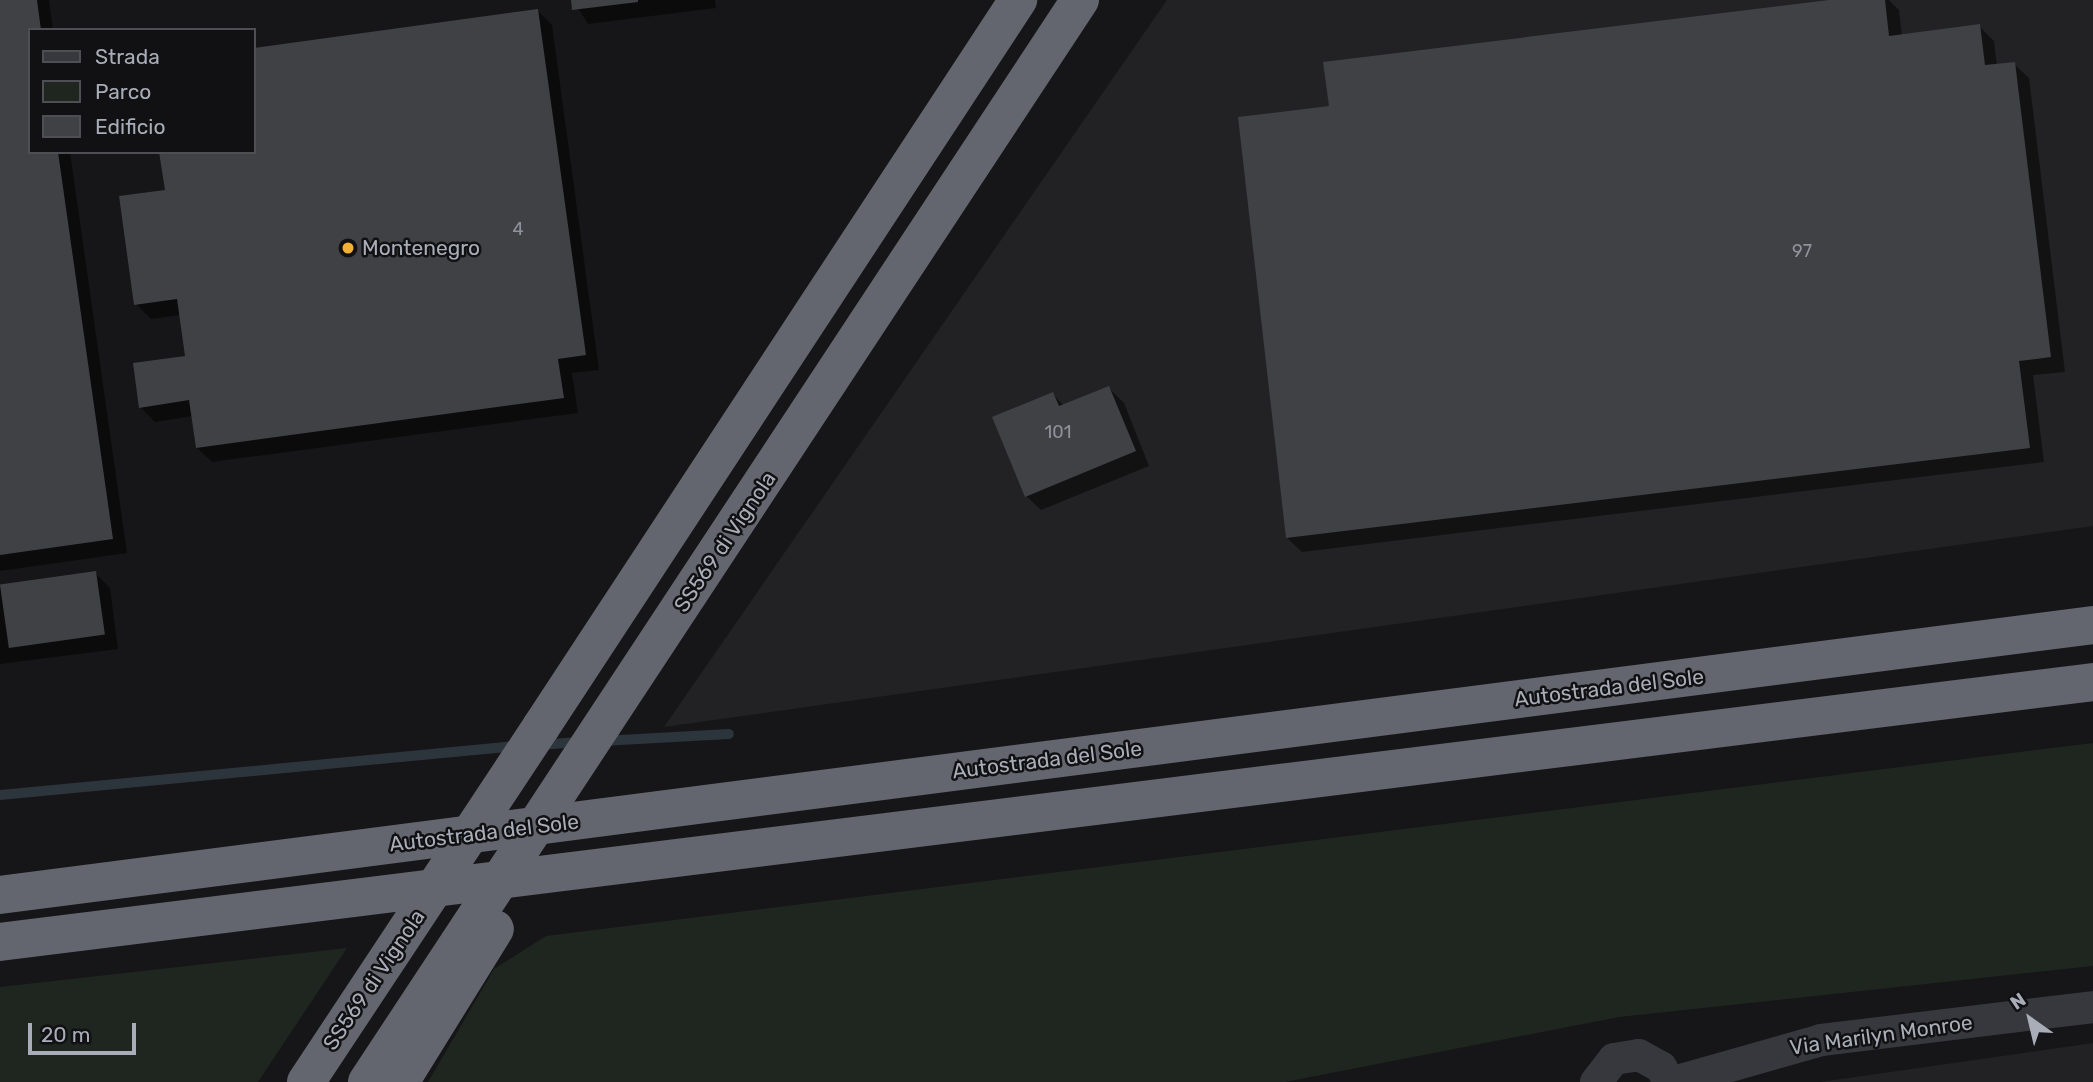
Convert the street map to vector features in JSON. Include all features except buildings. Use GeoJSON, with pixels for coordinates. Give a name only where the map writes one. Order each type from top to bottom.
{"type":"FeatureCollection","features":[{"type":"Feature","properties":{"kind":"highway","name":"SS569 di Vignola"},"geometry":{"type":"LineString","coordinates":[[306,1082],[1018,0]]}},
{"type":"Feature","properties":{"kind":"highway","name":"SS569 di Vignola"},"geometry":{"type":"LineString","coordinates":[[367,1082],[1080,0]]}},
{"type":"Feature","properties":{"kind":"highway","name":"Autostrada del Sole"},"geometry":{"type":"LineString","coordinates":[[0,895],[2093,625]]}},
{"type":"Feature","properties":{"kind":"highway"},"geometry":{"type":"LineString","coordinates":[[0,942],[2093,682]]}},
{"type":"Feature","properties":{"kind":"highway"},"geometry":{"type":"LineString","coordinates":[[400,1082],[460,993],[615,707]]}},
{"type":"Feature","properties":{"kind":"street","name":"Via Marilyn Monroe"},"geometry":{"type":"LineString","coordinates":[[1672,1082],[1821,1040],[2093,1007]]}},
{"type":"Feature","properties":{"kind":"street"},"geometry":{"type":"LineString","coordinates":[[1596,1082],[1614,1059],[1639,1055],[1661,1067],[1672,1082]]}},
{"type":"Feature","properties":{"kind":"shaded area"},"geometry":{"type":"Polygon","coordinates":[[[1167,0],[2093,0],[2093,526],[664,727],[1167,0]]]}},
{"type":"Feature","properties":{"kind":"shaded area"},"geometry":{"type":"Polygon","coordinates":[[[2093,1043],[2093,1082],[1820,1082],[2093,1043]]]}},
{"type":"Feature","properties":{"kind":"green space"},"geometry":{"type":"Polygon","coordinates":[[[2093,743],[2093,966],[1619,1017],[1285,1082],[428,1082],[494,969],[546,936],[2093,743]]]}},
{"type":"Feature","properties":{"kind":"green space"},"geometry":{"type":"Polygon","coordinates":[[[347,948],[258,1082],[0,1082],[0,987],[347,948]]]}},
{"type":"Feature","properties":{"kind":"waterway"},"geometry":{"type":"LineString","coordinates":[[602,741],[729,734]]}},
{"type":"Feature","properties":{"kind":"waterway"},"geometry":{"type":"LineString","coordinates":[[539,745],[579,742]]}},
{"type":"Feature","properties":{"kind":"waterway"},"geometry":{"type":"LineString","coordinates":[[0,795],[516,746]]}},
{"type":"Feature","properties":{"kind":"place","name":"Montenegro"},"geometry":{"type":"Point","coordinates":[348,248]}}]}
